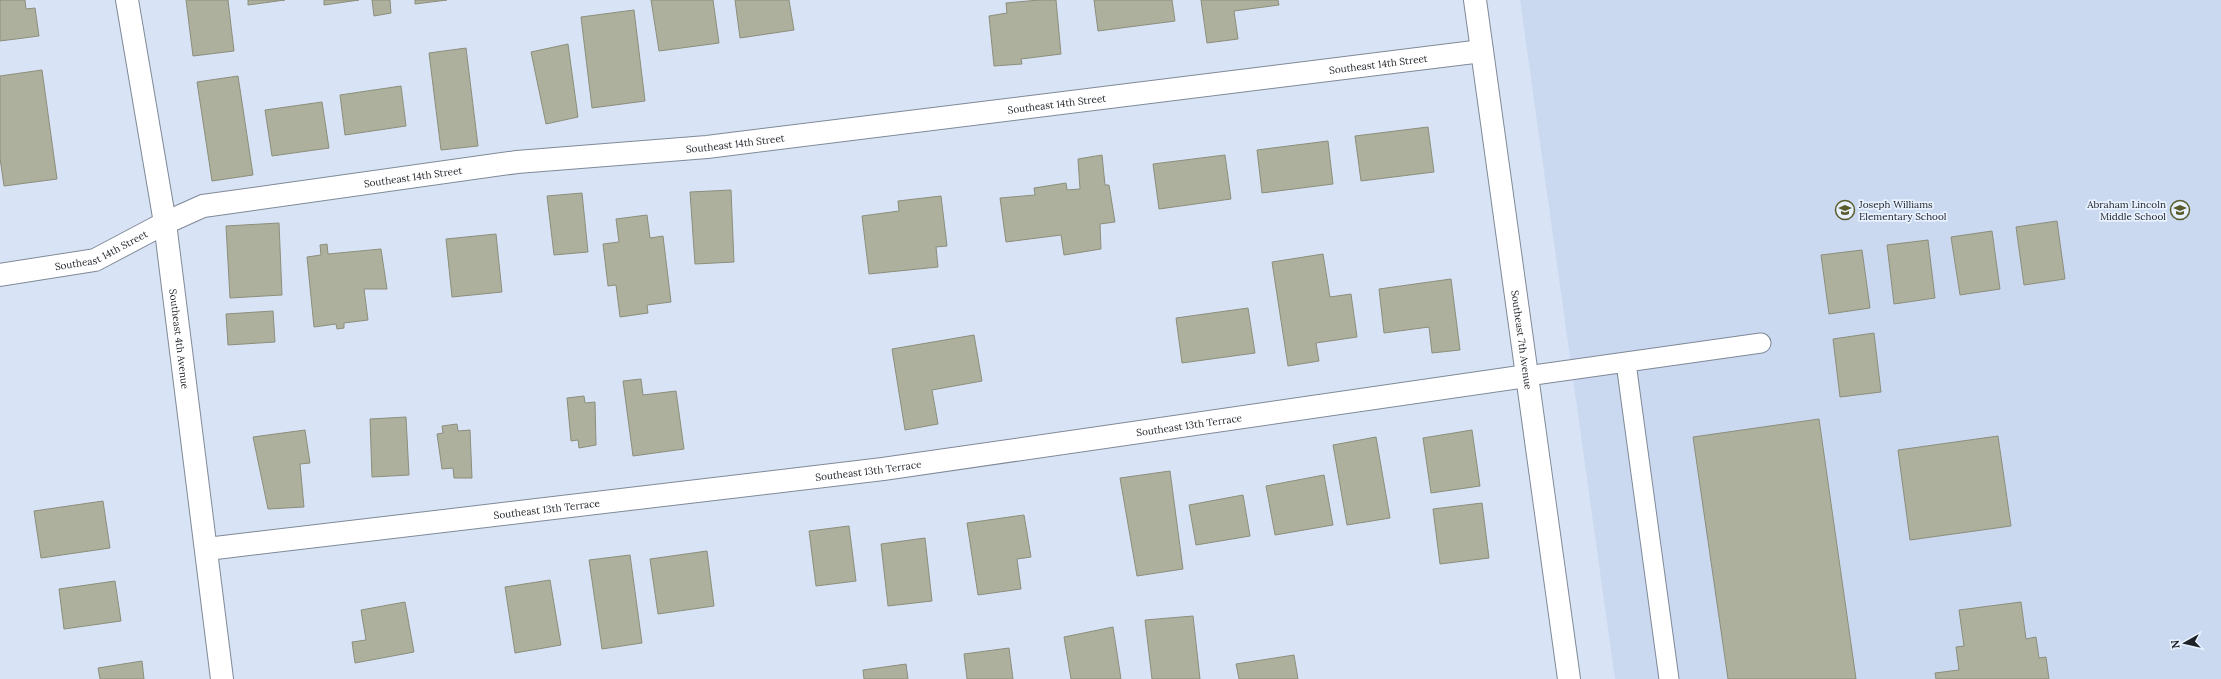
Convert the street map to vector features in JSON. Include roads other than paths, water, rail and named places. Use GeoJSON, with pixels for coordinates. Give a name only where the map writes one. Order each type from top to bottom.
{"type":"FeatureCollection","features":[{"type":"Feature","properties":{"kind":"street","name":"Southeast 4th Avenue"},"geometry":{"type":"LineString","coordinates":[[127,0],[165,223],[207,549],[222,679]]}},
{"type":"Feature","properties":{"kind":"street","name":"Southeast 7th Avenue"},"geometry":{"type":"LineString","coordinates":[[1475,0],[1569,679]]}},
{"type":"Feature","properties":{"kind":"street","name":"Southeast 14th Street"},"geometry":{"type":"LineString","coordinates":[[0,275],[95,260],[165,223],[203,206],[517,162],[707,147],[1482,51]]}},
{"type":"Feature","properties":{"kind":"street","name":"Southeast 13th Terrace"},"geometry":{"type":"LineString","coordinates":[[207,549],[883,469],[1527,376]]}},
{"type":"Feature","properties":{"kind":"lane"},"geometry":{"type":"LineString","coordinates":[[1527,376],[1761,343]]}},
{"type":"Feature","properties":{"kind":"lane"},"geometry":{"type":"LineString","coordinates":[[1626,363],[1669,679]]}},
{"type":"Feature","properties":{"kind":"place","name":"Joseph Williams Elementary School"},"geometry":{"type":"Point","coordinates":[1845,210]}},
{"type":"Feature","properties":{"kind":"place","name":"Abraham Lincoln Middle School"},"geometry":{"type":"Point","coordinates":[2180,210]}}]}
